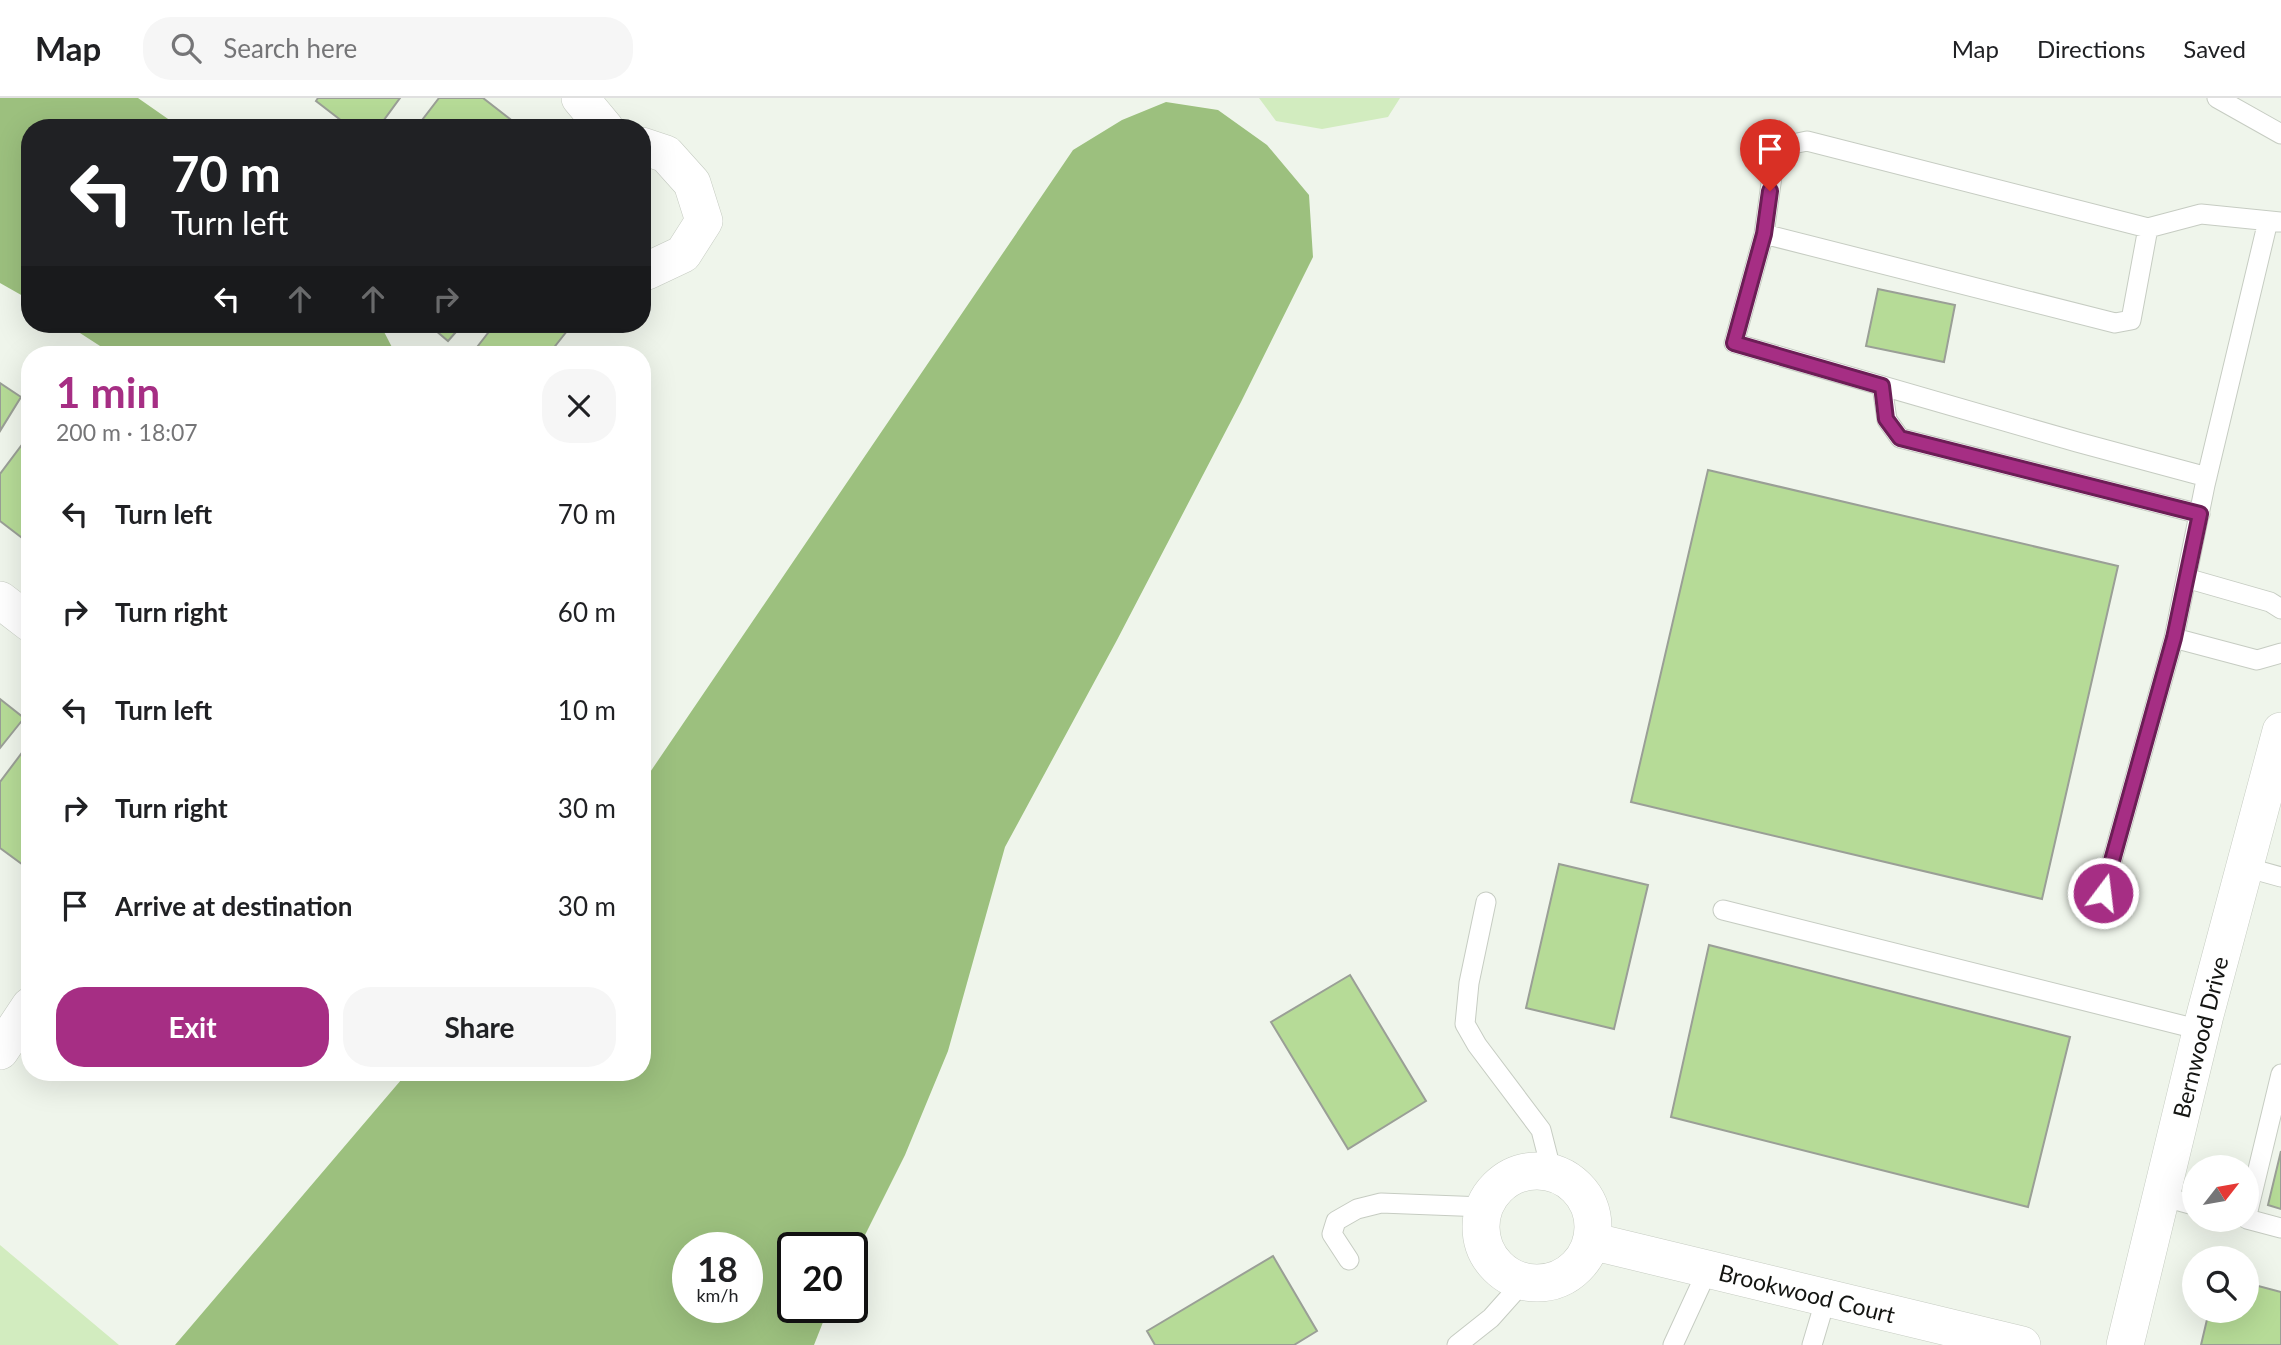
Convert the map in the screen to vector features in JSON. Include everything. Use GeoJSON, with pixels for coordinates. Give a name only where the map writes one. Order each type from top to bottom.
{"type":"FeatureCollection","features":[{"type":"Feature","properties":{"kind":"street"},"geometry":{"type":"LineString","coordinates":[[580,98],[598,119]]}},
{"type":"Feature","properties":{"kind":"street"},"geometry":{"type":"LineString","coordinates":[[651,149],[666,155],[692,183],[704,221],[683,254],[651,269]]}},
{"type":"Feature","properties":{"kind":"street"},"geometry":{"type":"LineString","coordinates":[[0,600],[21,616]]}},
{"type":"Feature","properties":{"kind":"street","name":"Bernwood Drive"},"geometry":{"type":"LineString","coordinates":[[2124,1345],[2178,1200],[2201,1030],[2281,731]]}},
{"type":"Feature","properties":{"kind":"street"},"geometry":{"type":"LineString","coordinates":[[0,1051],[21,1020]]}},
{"type":"Feature","properties":{"kind":"street"},"geometry":{"type":"LineString","coordinates":[[1532,1170],[1552,1172],[1574,1184],[1588,1202],[1593,1221],[1591,1241],[1587,1252],[1572,1271],[1555,1281],[1535,1284],[1512,1277],[1493,1262],[1481,1239],[1481,1215],[1489,1196],[1508,1178],[1532,1170]]}},
{"type":"Feature","properties":{"kind":"street","name":"Brookwood Court"},"geometry":{"type":"LineString","coordinates":[[1591,1241],[2022,1345]]}},
{"type":"Feature","properties":{"kind":"lane"},"geometry":{"type":"LineString","coordinates":[[2217,98],[2281,134]]}},
{"type":"Feature","properties":{"kind":"lane"},"geometry":{"type":"LineString","coordinates":[[2103,893],[2174,638],[2207,477],[2274,222],[2201,214],[2148,228],[1807,141],[1788,145],[1773,169],[1764,234],[1734,343],[2207,477]]}},
{"type":"Feature","properties":{"kind":"lane"},"geometry":{"type":"LineString","coordinates":[[1764,234],[2115,323],[2131,320],[2148,228]]}},
{"type":"Feature","properties":{"kind":"lane"},"geometry":{"type":"LineString","coordinates":[[1882,386],[1886,419],[1900,438],[2200,514]]}},
{"type":"Feature","properties":{"kind":"lane"},"geometry":{"type":"LineString","coordinates":[[2186,578],[2270,602],[2281,610]]}},
{"type":"Feature","properties":{"kind":"lane"},"geometry":{"type":"LineString","coordinates":[[2174,638],[2257,660],[2281,653]]}},
{"type":"Feature","properties":{"kind":"lane"},"geometry":{"type":"LineString","coordinates":[[2245,867],[2281,877]]}},
{"type":"Feature","properties":{"kind":"lane"},"geometry":{"type":"LineString","coordinates":[[1486,902],[1469,983],[1465,1024],[1477,1045],[1541,1130],[1552,1172]]}},
{"type":"Feature","properties":{"kind":"lane"},"geometry":{"type":"LineString","coordinates":[[1723,910],[2201,1030]]}},
{"type":"Feature","properties":{"kind":"lane"},"geometry":{"type":"LineString","coordinates":[[2259,1167],[2281,1074]]}},
{"type":"Feature","properties":{"kind":"lane"},"geometry":{"type":"LineString","coordinates":[[1349,1260],[1332,1234],[1336,1221],[1357,1209],[1381,1203],[1483,1207]]}},
{"type":"Feature","properties":{"kind":"lane"},"geometry":{"type":"LineString","coordinates":[[2259,1221],[2281,1228]]}},
{"type":"Feature","properties":{"kind":"lane"},"geometry":{"type":"LineString","coordinates":[[1673,1345],[1708,1269]]}},
{"type":"Feature","properties":{"kind":"lane"},"geometry":{"type":"LineString","coordinates":[[1457,1345],[1491,1318],[1524,1281]]}},
{"type":"Feature","properties":{"kind":"lane"},"geometry":{"type":"LineString","coordinates":[[1812,1345],[1826,1298]]}},
{"type":"Feature","properties":{"kind":"shaded area"},"geometry":{"type":"Polygon","coordinates":[[[0,98],[138,98],[168,119],[21,119],[21,295],[0,283],[0,98]]]}},
{"type":"Feature","properties":{"kind":"shaded area"},"geometry":{"type":"Polygon","coordinates":[[[1259,98],[1400,98],[1388,117],[1322,129],[1276,121],[1259,98]]]}},
{"type":"Feature","properties":{"kind":"shaded area"},"geometry":{"type":"Polygon","coordinates":[[[1166,102],[1218,110],[1267,145],[1309,195],[1313,257],[1117,640],[1005,847],[948,1051],[905,1155],[866,1232],[777,1232],[777,1323],[823,1323],[814,1345],[175,1345],[400,1081],[651,1081],[651,771],[1073,150],[1122,120],[1166,102]]]}},
{"type":"Feature","properties":{"kind":"shaded area"},"geometry":{"type":"Polygon","coordinates":[[[80,333],[385,333],[391,346],[100,346],[80,333]]]}},
{"type":"Feature","properties":{"kind":"shaded area"},"geometry":{"type":"Polygon","coordinates":[[[0,1245],[119,1345],[0,1345],[0,1245]]]}},
{"type":"Feature","properties":{"kind":"building"},"geometry":{"type":"Polygon","coordinates":[[[318,98],[400,98],[385,119],[339,119],[316,101],[318,98]]]}},
{"type":"Feature","properties":{"kind":"building"},"geometry":{"type":"Polygon","coordinates":[[[439,98],[483,98],[510,119],[423,119],[439,98]]]}},
{"type":"Feature","properties":{"kind":"building"},"geometry":{"type":"Polygon","coordinates":[[[1878,289],[1955,305],[1944,362],[1866,346],[1878,289]]]}},
{"type":"Feature","properties":{"kind":"building"},"geometry":{"type":"Polygon","coordinates":[[[439,333],[455,333],[448,341],[439,333]]]}},
{"type":"Feature","properties":{"kind":"building"},"geometry":{"type":"Polygon","coordinates":[[[488,333],[565,333],[555,346],[478,346],[488,333]]]}},
{"type":"Feature","properties":{"kind":"building"},"geometry":{"type":"Polygon","coordinates":[[[0,383],[21,397],[0,431],[0,383]]]}},
{"type":"Feature","properties":{"kind":"building"},"geometry":{"type":"Polygon","coordinates":[[[21,446],[21,537],[0,521],[0,474],[21,446]]]}},
{"type":"Feature","properties":{"kind":"building"},"geometry":{"type":"Polygon","coordinates":[[[1708,470],[2118,566],[2042,899],[1631,802],[1708,470]]]}},
{"type":"Feature","properties":{"kind":"building"},"geometry":{"type":"Polygon","coordinates":[[[0,699],[21,716],[21,722],[0,748],[0,699]]]}},
{"type":"Feature","properties":{"kind":"building"},"geometry":{"type":"Polygon","coordinates":[[[21,754],[21,863],[0,848],[0,782],[21,754]]]}},
{"type":"Feature","properties":{"kind":"building"},"geometry":{"type":"Polygon","coordinates":[[[1559,864],[1648,885],[1614,1029],[1526,1008],[1559,864]]]}},
{"type":"Feature","properties":{"kind":"building"},"geometry":{"type":"Polygon","coordinates":[[[1709,945],[2070,1037],[2028,1207],[1671,1117],[1709,945]]]}},
{"type":"Feature","properties":{"kind":"building"},"geometry":{"type":"Polygon","coordinates":[[[1350,975],[1426,1101],[1348,1149],[1271,1022],[1350,975]]]}},
{"type":"Feature","properties":{"kind":"building"},"geometry":{"type":"Polygon","coordinates":[[[2281,1151],[2281,1209],[2268,1205],[2281,1151]]]}},
{"type":"Feature","properties":{"kind":"building"},"geometry":{"type":"Polygon","coordinates":[[[1273,1256],[1317,1331],[1294,1345],[1155,1345],[1147,1331],[1273,1256]]]}},
{"type":"Feature","properties":{"kind":"building"},"geometry":{"type":"Polygon","coordinates":[[[2259,1286],[2281,1292],[2281,1345],[2201,1345],[2206,1323],[2259,1323],[2259,1286]]]}},
{"type":"Feature","properties":{"kind":"route"},"geometry":{"type":"LineString","coordinates":[[1770,191],[1764,234],[1734,343],[1882,386],[1886,419],[1900,438],[2200,514],[2174,638],[2103,893]]}}]}
